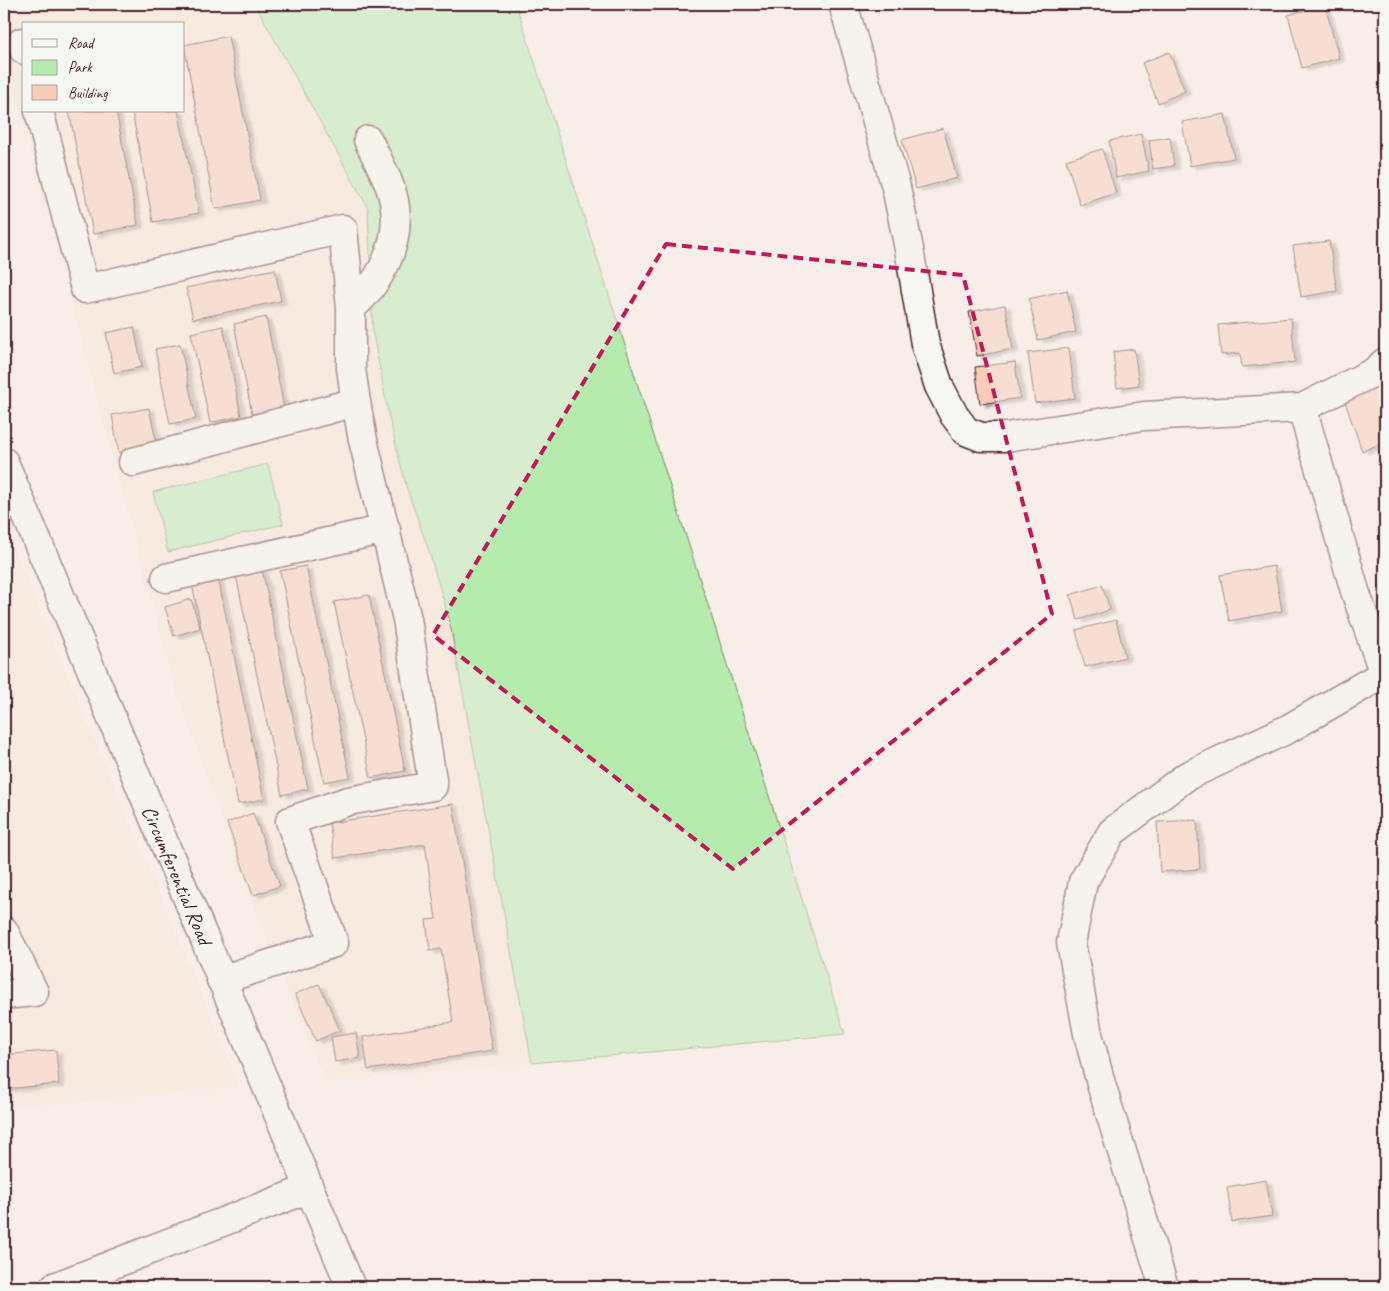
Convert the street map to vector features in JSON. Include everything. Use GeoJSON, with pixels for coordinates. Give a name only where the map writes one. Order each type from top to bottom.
{"type":"FeatureCollection","features":[{"type":"Feature","properties":{"kind":"street"},"geometry":{"type":"LineString","coordinates":[[842,4],[896,187],[909,249],[925,344],[939,386],[954,415],[966,431],[981,437],[1006,437],[1144,416],[1302,408],[1374,372],[1385,362]]}},
{"type":"Feature","properties":{"kind":"street"},"geometry":{"type":"LineString","coordinates":[[40,112],[85,289],[343,230],[351,308],[351,369],[356,402],[363,440],[399,580],[416,672],[433,786],[348,801],[290,821],[334,943],[221,980]]}},
{"type":"Feature","properties":{"kind":"street"},"geometry":{"type":"LineString","coordinates":[[351,308],[376,283],[385,266],[395,226],[395,208],[392,193],[368,140]]}},
{"type":"Feature","properties":{"kind":"street"},"geometry":{"type":"LineString","coordinates":[[133,462],[356,402]]}},
{"type":"Feature","properties":{"kind":"street"},"geometry":{"type":"LineString","coordinates":[[1164,1287],[1101,1084],[1088,1034],[1071,943],[1083,882],[1112,832],[1187,776],[1288,729],[1384,674],[1355,591],[1302,408]]}},
{"type":"Feature","properties":{"kind":"street","name":"Circumferential Road"},"geometry":{"type":"LineString","coordinates":[[4,462],[308,1190],[351,1287]]}},
{"type":"Feature","properties":{"kind":"street"},"geometry":{"type":"LineString","coordinates":[[166,578],[386,529]]}},
{"type":"Feature","properties":{"kind":"street"},"geometry":{"type":"LineString","coordinates":[[4,931],[34,992],[4,995]]}},
{"type":"Feature","properties":{"kind":"street"},"geometry":{"type":"LineString","coordinates":[[54,1287],[308,1190]]}},
{"type":"Feature","properties":{"kind":"highlighted area"},"geometry":{"type":"Polygon","coordinates":[[[666,244],[963,275],[1052,614],[733,869],[433,635],[666,244]]]}},
{"type":"Feature","properties":{"kind":"shaded area"},"geometry":{"type":"Polygon","coordinates":[[[4,4],[255,4],[368,208],[373,334],[390,422],[407,489],[428,548],[449,619],[532,1063],[326,1082],[253,905],[175,686],[4,52],[4,4]]]}},
{"type":"Feature","properties":{"kind":"shaded area"},"geometry":{"type":"Polygon","coordinates":[[[4,526],[170,919],[240,1087],[4,1108],[4,526]]]}},
{"type":"Feature","properties":{"kind":"green space"},"geometry":{"type":"Polygon","coordinates":[[[255,4],[516,4],[845,1034],[532,1063],[449,619],[428,548],[407,489],[390,422],[373,334],[368,208],[255,4]]]}},
{"type":"Feature","properties":{"kind":"green space"},"geometry":{"type":"Polygon","coordinates":[[[268,464],[283,524],[168,552],[153,492],[268,464]]]}},
{"type":"Feature","properties":{"kind":"building"},"geometry":{"type":"Polygon","coordinates":[[[1325,5],[1339,58],[1302,68],[1288,15],[1325,5]]]}},
{"type":"Feature","properties":{"kind":"building"},"geometry":{"type":"Polygon","coordinates":[[[228,36],[260,200],[215,209],[185,45],[228,36]]]}},
{"type":"Feature","properties":{"kind":"building"},"geometry":{"type":"Polygon","coordinates":[[[1169,52],[1185,91],[1158,103],[1142,63],[1169,52]]]}},
{"type":"Feature","properties":{"kind":"building"},"geometry":{"type":"Polygon","coordinates":[[[69,112],[116,112],[138,225],[93,234],[69,112]]]}},
{"type":"Feature","properties":{"kind":"building"},"geometry":{"type":"Polygon","coordinates":[[[132,112],[178,112],[199,213],[153,222],[132,112]]]}},
{"type":"Feature","properties":{"kind":"building"},"geometry":{"type":"Polygon","coordinates":[[[1225,114],[1234,158],[1190,166],[1182,122],[1225,114]]]}},
{"type":"Feature","properties":{"kind":"building"},"geometry":{"type":"Polygon","coordinates":[[[943,128],[957,178],[916,189],[902,140],[943,128]]]}},
{"type":"Feature","properties":{"kind":"building"},"geometry":{"type":"Polygon","coordinates":[[[1141,134],[1149,171],[1116,178],[1109,141],[1141,134]]]}},
{"type":"Feature","properties":{"kind":"building"},"geometry":{"type":"Polygon","coordinates":[[[1170,137],[1174,166],[1153,169],[1149,140],[1170,137]]]}},
{"type":"Feature","properties":{"kind":"building"},"geometry":{"type":"Polygon","coordinates":[[[1102,149],[1116,193],[1080,205],[1066,160],[1102,149]]]}},
{"type":"Feature","properties":{"kind":"building"},"geometry":{"type":"Polygon","coordinates":[[[1329,241],[1337,291],[1301,297],[1293,246],[1329,241]]]}},
{"type":"Feature","properties":{"kind":"building"},"geometry":{"type":"Polygon","coordinates":[[[275,269],[281,301],[193,319],[186,288],[275,269]]]}},
{"type":"Feature","properties":{"kind":"building"},"geometry":{"type":"Polygon","coordinates":[[[1067,290],[1076,332],[1038,340],[1029,299],[1067,290]]]}},
{"type":"Feature","properties":{"kind":"building"},"geometry":{"type":"Polygon","coordinates":[[[1005,305],[1013,349],[977,356],[969,312],[1005,305]]]}},
{"type":"Feature","properties":{"kind":"building"},"geometry":{"type":"Polygon","coordinates":[[[266,317],[284,408],[252,414],[234,324],[266,317]]]}},
{"type":"Feature","properties":{"kind":"building"},"geometry":{"type":"Polygon","coordinates":[[[1291,318],[1295,362],[1242,367],[1240,353],[1221,355],[1218,325],[1291,318]]]}},
{"type":"Feature","properties":{"kind":"building"},"geometry":{"type":"Polygon","coordinates":[[[223,326],[241,416],[210,423],[191,333],[223,326]]]}},
{"type":"Feature","properties":{"kind":"building"},"geometry":{"type":"Polygon","coordinates":[[[134,327],[142,367],[114,373],[106,333],[134,327]]]}},
{"type":"Feature","properties":{"kind":"building"},"geometry":{"type":"Polygon","coordinates":[[[180,344],[196,419],[170,424],[155,349],[180,344]]]}},
{"type":"Feature","properties":{"kind":"building"},"geometry":{"type":"Polygon","coordinates":[[[1069,348],[1075,398],[1035,403],[1028,353],[1069,348]]]}},
{"type":"Feature","properties":{"kind":"building"},"geometry":{"type":"Polygon","coordinates":[[[1134,349],[1139,385],[1117,388],[1113,352],[1134,349]]]}},
{"type":"Feature","properties":{"kind":"building"},"geometry":{"type":"Polygon","coordinates":[[[1015,362],[1020,398],[980,404],[975,367],[1015,362]]]}},
{"type":"Feature","properties":{"kind":"building"},"geometry":{"type":"Polygon","coordinates":[[[1385,378],[1385,442],[1362,451],[1342,393],[1385,378]]]}},
{"type":"Feature","properties":{"kind":"building"},"geometry":{"type":"Polygon","coordinates":[[[149,408],[157,445],[119,453],[112,415],[149,408]]]}},
{"type":"Feature","properties":{"kind":"building"},"geometry":{"type":"Polygon","coordinates":[[[306,566],[350,777],[324,782],[280,571],[306,566]]]}},
{"type":"Feature","properties":{"kind":"building"},"geometry":{"type":"Polygon","coordinates":[[[1274,566],[1282,611],[1229,621],[1220,575],[1274,566]]]}},
{"type":"Feature","properties":{"kind":"building"},"geometry":{"type":"Polygon","coordinates":[[[262,569],[308,789],[282,795],[236,575],[262,569]]]}},
{"type":"Feature","properties":{"kind":"building"},"geometry":{"type":"Polygon","coordinates":[[[218,578],[264,799],[238,804],[192,584],[218,578]]]}},
{"type":"Feature","properties":{"kind":"building"},"geometry":{"type":"Polygon","coordinates":[[[1102,585],[1110,610],[1078,620],[1070,595],[1102,585]]]}},
{"type":"Feature","properties":{"kind":"building"},"geometry":{"type":"Polygon","coordinates":[[[369,595],[405,771],[371,778],[334,602],[369,595]]]}},
{"type":"Feature","properties":{"kind":"building"},"geometry":{"type":"Polygon","coordinates":[[[191,599],[200,628],[174,636],[165,607],[191,599]]]}},
{"type":"Feature","properties":{"kind":"building"},"geometry":{"type":"Polygon","coordinates":[[[1116,620],[1125,657],[1085,667],[1076,630],[1116,620]]]}},
{"type":"Feature","properties":{"kind":"building"},"geometry":{"type":"Polygon","coordinates":[[[453,804],[492,1051],[368,1070],[363,1037],[453,1022],[441,949],[430,951],[426,920],[436,919],[425,844],[335,858],[329,823],[453,804]]]}},
{"type":"Feature","properties":{"kind":"building"},"geometry":{"type":"Polygon","coordinates":[[[253,813],[280,886],[253,895],[227,823],[253,813]]]}},
{"type":"Feature","properties":{"kind":"building"},"geometry":{"type":"Polygon","coordinates":[[[1197,820],[1200,869],[1160,872],[1157,822],[1197,820]]]}},
{"type":"Feature","properties":{"kind":"building"},"geometry":{"type":"Polygon","coordinates":[[[319,984],[340,1030],[316,1041],[295,994],[319,984]]]}},
{"type":"Feature","properties":{"kind":"building"},"geometry":{"type":"Polygon","coordinates":[[[356,1033],[360,1058],[335,1062],[331,1037],[356,1033]]]}},
{"type":"Feature","properties":{"kind":"building"},"geometry":{"type":"Polygon","coordinates":[[[56,1050],[59,1084],[4,1089],[4,1055],[56,1050]]]}},
{"type":"Feature","properties":{"kind":"building"},"geometry":{"type":"Polygon","coordinates":[[[1266,1180],[1272,1216],[1232,1222],[1227,1187],[1266,1180]]]}}]}
